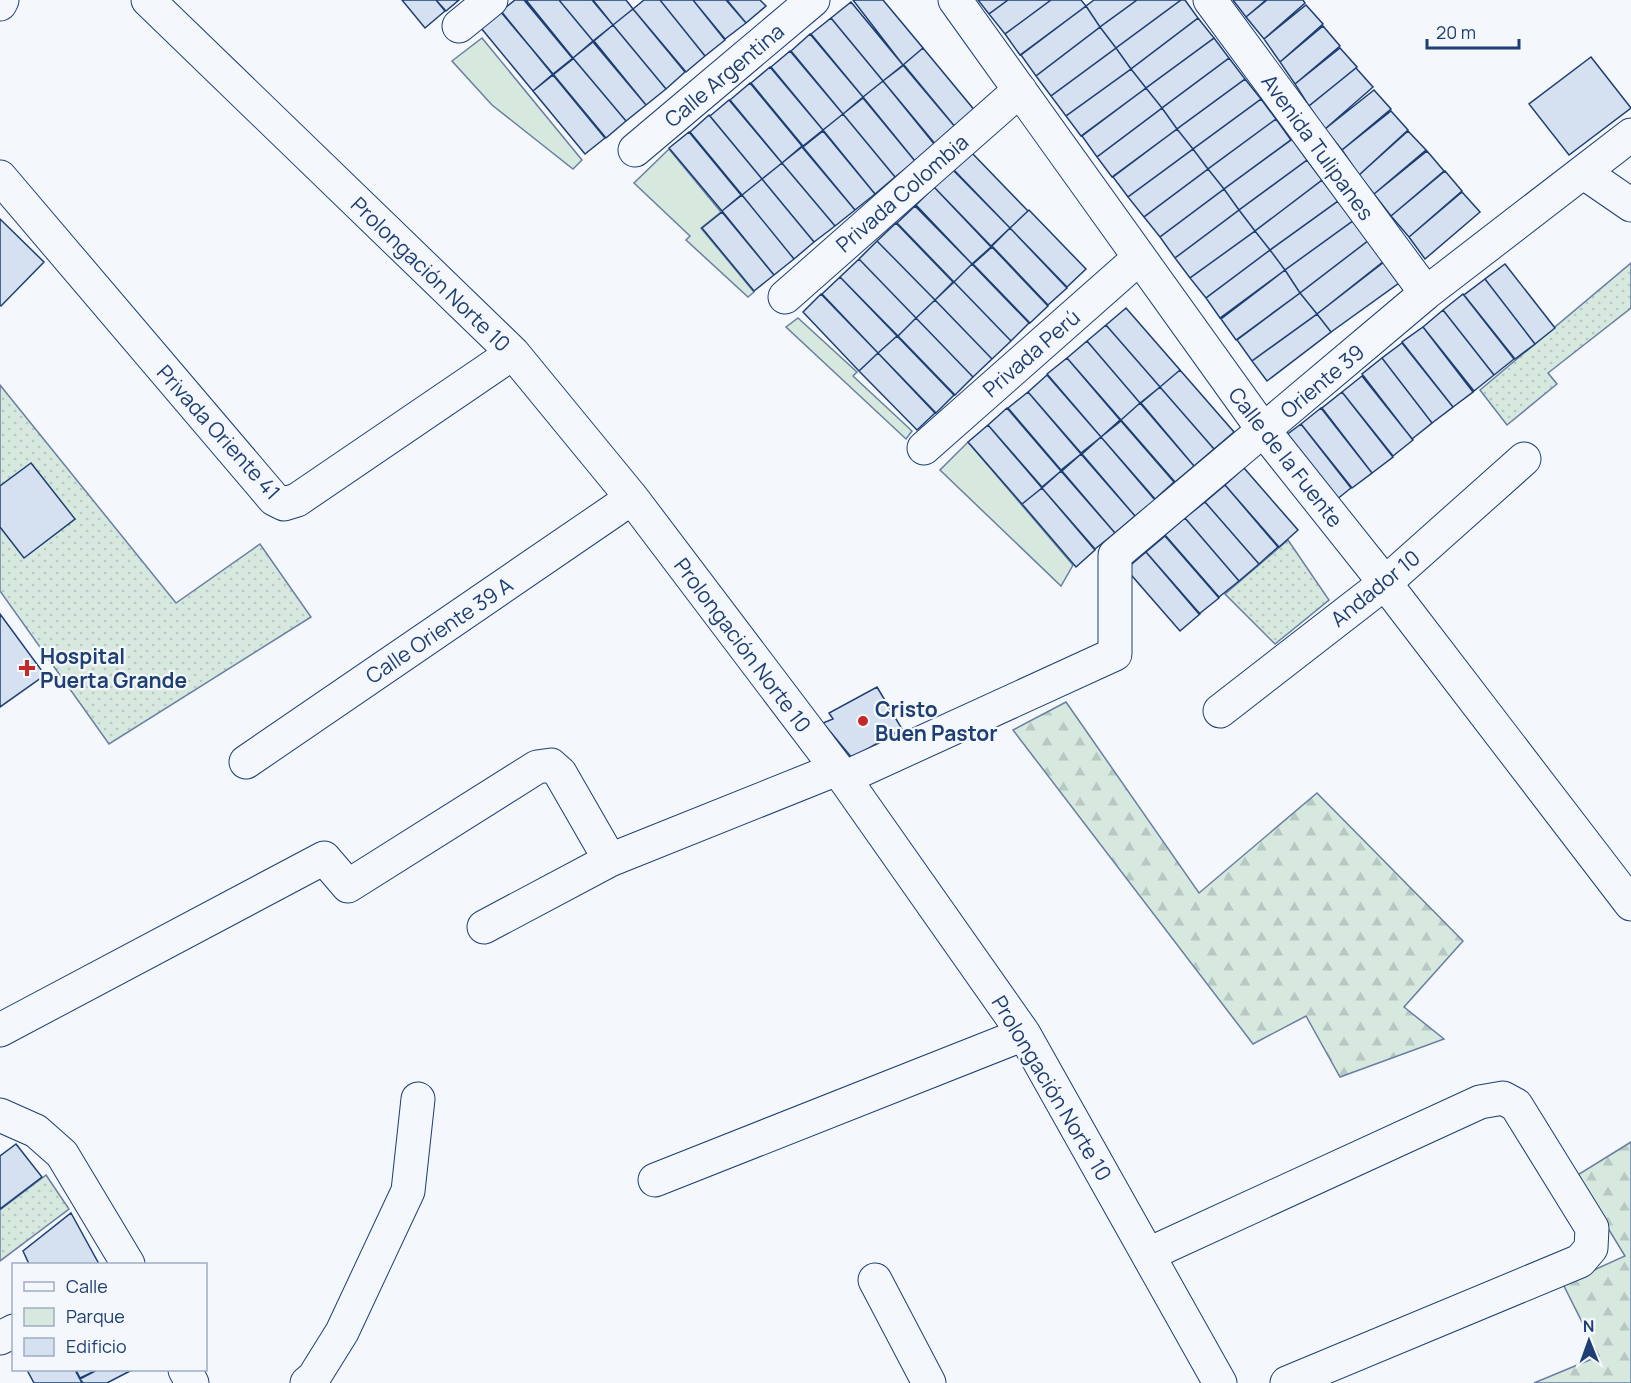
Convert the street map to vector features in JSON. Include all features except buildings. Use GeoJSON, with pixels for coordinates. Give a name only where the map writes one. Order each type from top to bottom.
{"type":"FeatureCollection","features":[{"type":"Feature","properties":{"kind":"street","name":"Prolongación Norte 10"},"geometry":{"type":"LineString","coordinates":[[148,0],[513,353],[632,498],[840,774],[1024,1034],[1220,1383]]}},
{"type":"Feature","properties":{"kind":"street"},"geometry":{"type":"LineString","coordinates":[[459,27],[491,0]]}},
{"type":"Feature","properties":{"kind":"street","name":"Calle Argentina"},"geometry":{"type":"LineString","coordinates":[[635,150],[813,0]]}},
{"type":"Feature","properties":{"kind":"street","name":"Calle de la Fuente"},"geometry":{"type":"LineString","coordinates":[[955,0],[1138,259],[1264,431],[1385,583],[1631,904]]}},
{"type":"Feature","properties":{"kind":"street","name":"Avenida Tulipanes"},"geometry":{"type":"LineString","coordinates":[[1210,0],[1426,293]]}},
{"type":"Feature","properties":{"kind":"street","name":"Privada Colombia"},"geometry":{"type":"LineString","coordinates":[[785,297],[1020,90]]}},
{"type":"Feature","properties":{"kind":"street","name":"Oriente 39"},"geometry":{"type":"LineString","coordinates":[[840,774],[1115,654],[1115,555],[1426,293],[1631,135]]}},
{"type":"Feature","properties":{"kind":"street"},"geometry":{"type":"LineString","coordinates":[[1583,172],[1631,205]]}},
{"type":"Feature","properties":{"kind":"street","name":"Privada Oriente 41"},"geometry":{"type":"LineString","coordinates":[[0,177],[274,499],[284,504],[297,500],[513,353]]}},
{"type":"Feature","properties":{"kind":"street","name":"Privada Perú"},"geometry":{"type":"LineString","coordinates":[[924,448],[1138,259]]}},
{"type":"Feature","properties":{"kind":"street","name":"Andador 10"},"geometry":{"type":"LineString","coordinates":[[1220,711],[1385,583],[1524,459]]}},
{"type":"Feature","properties":{"kind":"street","name":"Calle Oriente 39 A"},"geometry":{"type":"LineString","coordinates":[[246,762],[632,498]]}},
{"type":"Feature","properties":{"kind":"street"},"geometry":{"type":"LineString","coordinates":[[0,1030],[324,858],[348,886],[537,767],[551,765],[560,773],[610,860]]}},
{"type":"Feature","properties":{"kind":"street"},"geometry":{"type":"LineString","coordinates":[[484,927],[610,860],[840,774]]}},
{"type":"Feature","properties":{"kind":"street"},"geometry":{"type":"LineString","coordinates":[[655,1180],[1024,1034]]}},
{"type":"Feature","properties":{"kind":"street"},"geometry":{"type":"LineString","coordinates":[[1149,1254],[1480,1102],[1503,1098],[1516,1105],[1592,1228],[1591,1248],[1580,1261],[1287,1383]]}},
{"type":"Feature","properties":{"kind":"street"},"geometry":{"type":"LineString","coordinates":[[307,1383],[314,1377],[342,1332],[408,1191],[418,1100]]}},
{"type":"Feature","properties":{"kind":"street"},"geometry":{"type":"LineString","coordinates":[[0,1115],[36,1131],[62,1154],[127,1263]]}},
{"type":"Feature","properties":{"kind":"street"},"geometry":{"type":"LineString","coordinates":[[875,1280],[929,1383]]}},
{"type":"Feature","properties":{"kind":"green space"},"geometry":{"type":"Polygon","coordinates":[[[482,38],[582,160],[573,169],[492,105],[452,61],[482,38]]]}},
{"type":"Feature","properties":{"kind":"green space"},"geometry":{"type":"Polygon","coordinates":[[[669,149],[721,212],[701,228],[754,292],[748,297],[686,240],[690,236],[634,183],[669,149]]]}},
{"type":"Feature","properties":{"kind":"green space"},"geometry":{"type":"Polygon","coordinates":[[[1631,263],[1631,308],[1548,373],[1557,384],[1507,425],[1480,390],[1631,263]]]}},
{"type":"Feature","properties":{"kind":"green space"},"geometry":{"type":"Polygon","coordinates":[[[798,318],[857,372],[853,376],[912,431],[906,439],[786,327],[798,318]]]}},
{"type":"Feature","properties":{"kind":"green space"},"geometry":{"type":"Polygon","coordinates":[[[0,385],[176,603],[260,544],[311,617],[109,744],[0,591],[0,385]]]}},
{"type":"Feature","properties":{"kind":"green space"},"geometry":{"type":"Polygon","coordinates":[[[968,442],[1073,565],[1061,586],[940,470],[968,442]]]}},
{"type":"Feature","properties":{"kind":"green space"},"geometry":{"type":"Polygon","coordinates":[[[1288,540],[1329,600],[1275,644],[1225,594],[1288,540]]]}},
{"type":"Feature","properties":{"kind":"green space"},"geometry":{"type":"Polygon","coordinates":[[[1066,702],[1199,893],[1317,793],[1463,941],[1404,1007],[1444,1039],[1340,1077],[1306,1016],[1253,1044],[1013,730],[1066,702]]]}},
{"type":"Feature","properties":{"kind":"green space"},"geometry":{"type":"Polygon","coordinates":[[[1631,1142],[1631,1383],[1534,1383],[1599,1356],[1563,1284],[1625,1256],[1576,1176],[1631,1142]]]}},
{"type":"Feature","properties":{"kind":"green space"},"geometry":{"type":"Polygon","coordinates":[[[46,1175],[69,1209],[0,1261],[0,1210],[46,1175]]]}},
{"type":"Feature","properties":{"kind":"place","name":"Hospital Puerta Grande"},"geometry":{"type":"Point","coordinates":[27,668]}},
{"type":"Feature","properties":{"kind":"place","name":"Cristo Buen Pastor"},"geometry":{"type":"Point","coordinates":[863,721]}}]}
